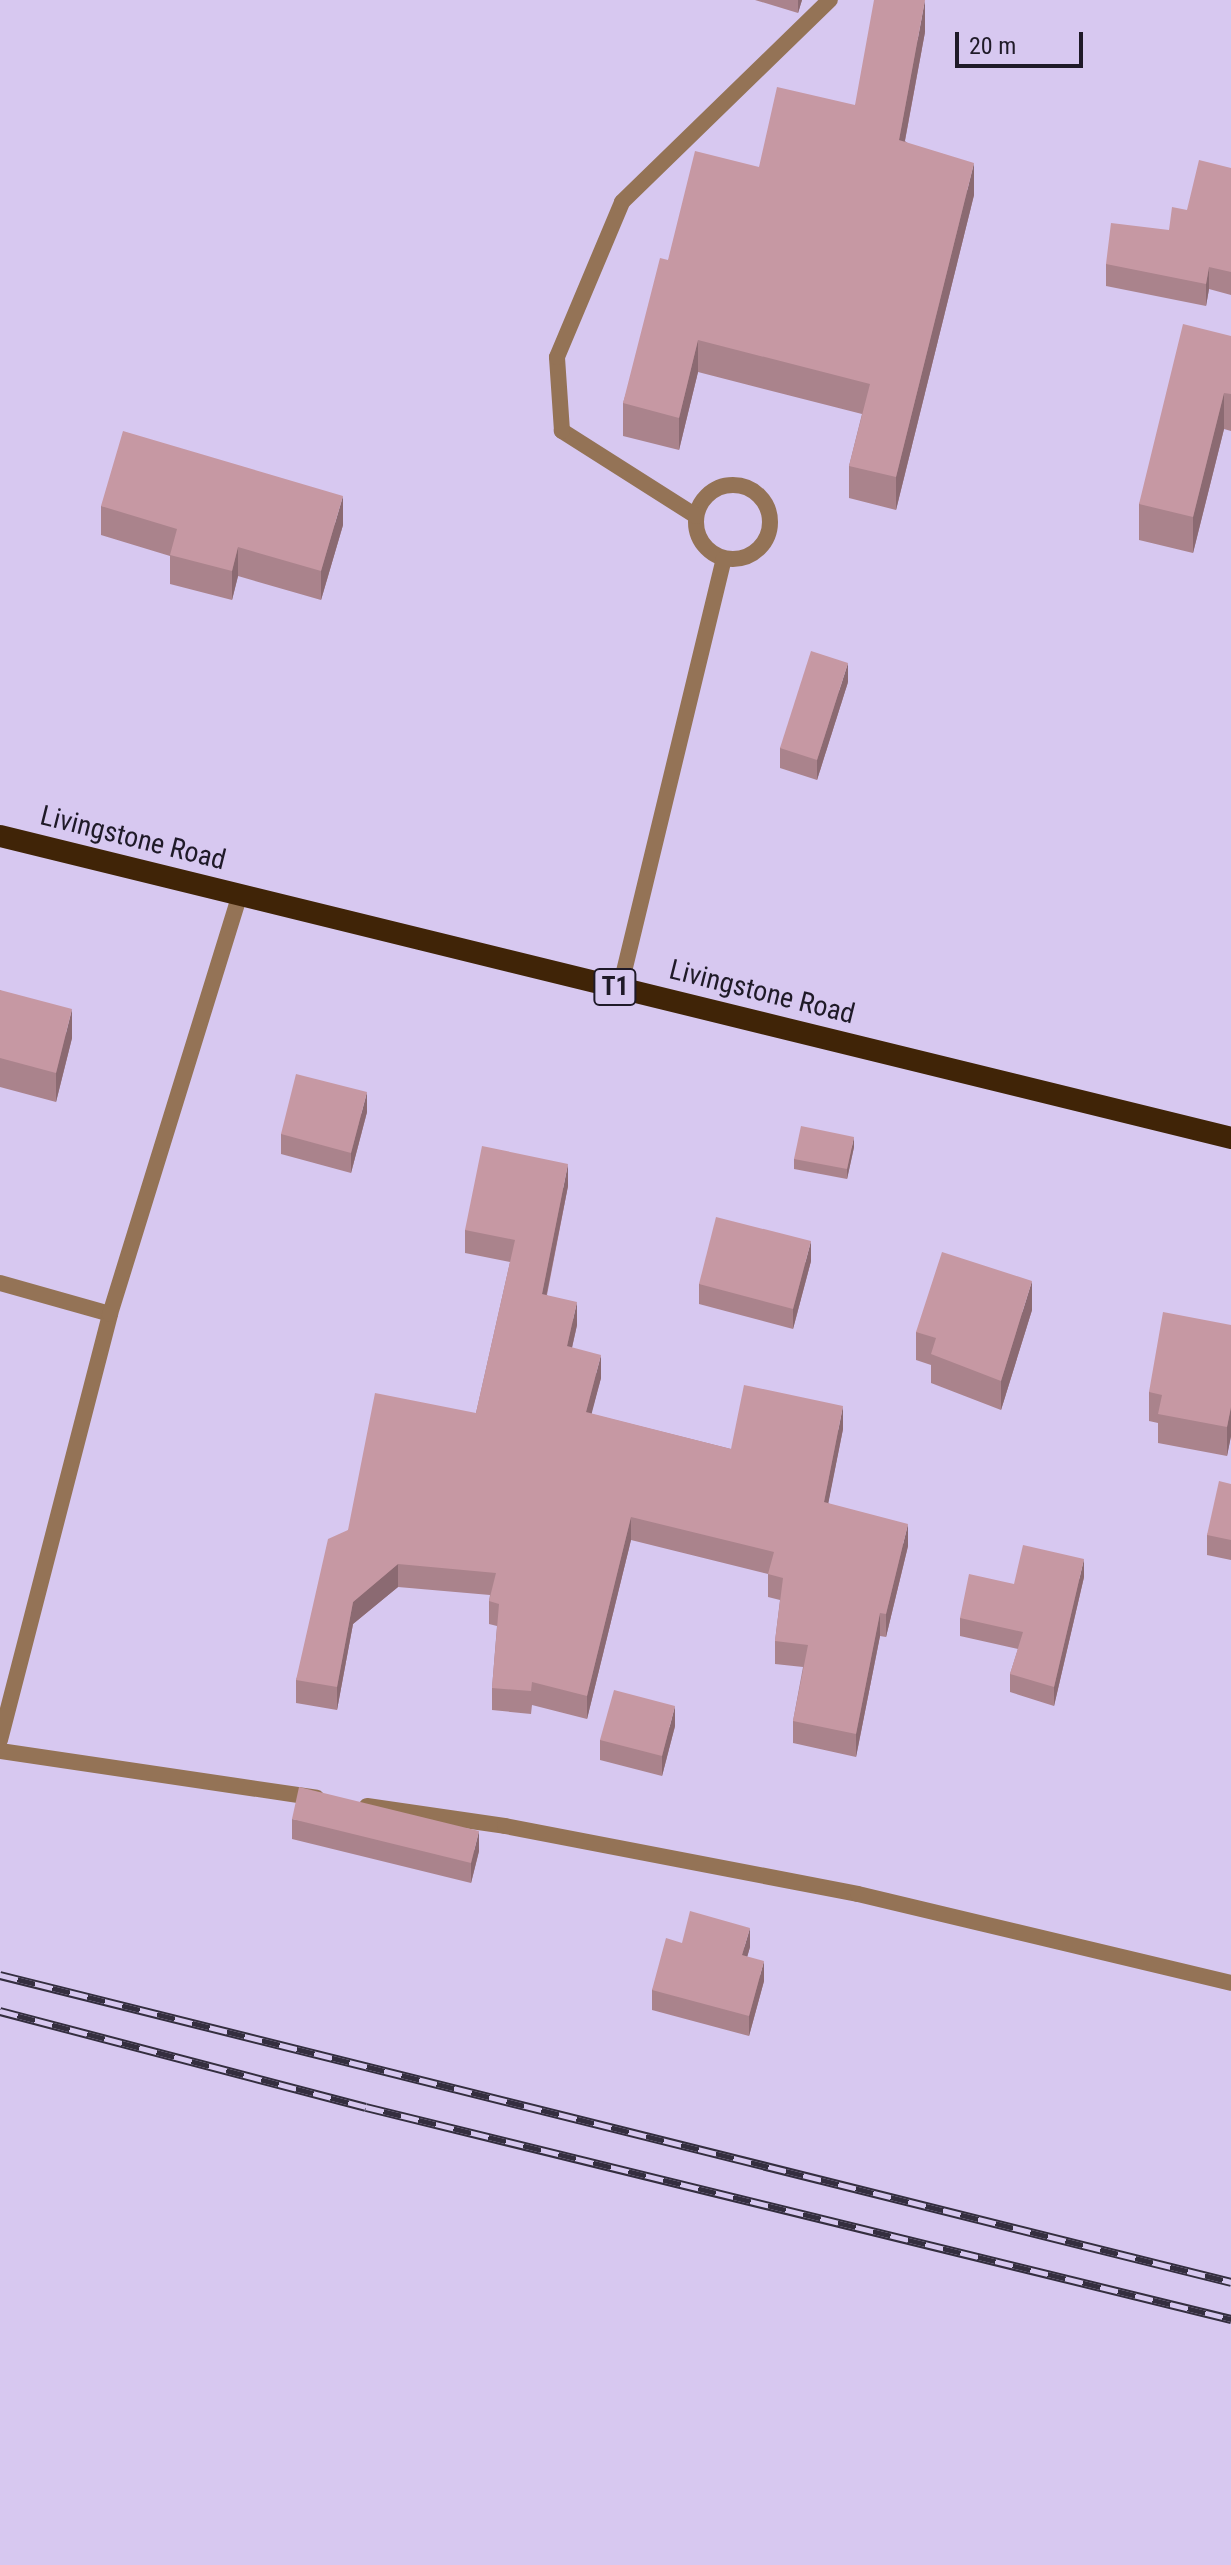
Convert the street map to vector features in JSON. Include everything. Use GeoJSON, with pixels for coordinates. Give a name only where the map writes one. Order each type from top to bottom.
{"type":"FeatureCollection","features":[{"type":"Feature","properties":{"kind":"highway","name":"Livingstone Road"},"geometry":{"type":"LineString","coordinates":[[0,836],[1231,1138]]}},
{"type":"Feature","properties":{"kind":"street"},"geometry":{"type":"LineString","coordinates":[[696,516],[562,431],[557,357],[622,202],[830,0]]}},
{"type":"Feature","properties":{"kind":"street"},"geometry":{"type":"LineString","coordinates":[[740,485],[764,502],[771,531],[761,549],[744,559],[724,559],[701,544],[696,516],[703,498],[720,486],[740,485]]}},
{"type":"Feature","properties":{"kind":"street"},"geometry":{"type":"LineString","coordinates":[[620,988],[724,559]]}},
{"type":"Feature","properties":{"kind":"street"},"geometry":{"type":"LineString","coordinates":[[0,1740],[110,1314],[240,895]]}},
{"type":"Feature","properties":{"kind":"street"},"geometry":{"type":"LineString","coordinates":[[0,1283],[110,1314]]}},
{"type":"Feature","properties":{"kind":"street"},"geometry":{"type":"LineString","coordinates":[[0,1751],[505,1826],[858,1894],[1231,1983]]}},
{"type":"Feature","properties":{"kind":"building"},"geometry":{"type":"Polygon","coordinates":[[[874,0],[925,0],[899,140],[974,163],[896,477],[849,466],[870,384],[698,340],[679,418],[623,403],[660,258],[668,260],[695,151],[759,167],[777,87],[855,105],[874,0]]]}},
{"type":"Feature","properties":{"kind":"building"},"geometry":{"type":"Polygon","coordinates":[[[1199,160],[1231,168],[1231,272],[1209,267],[1206,284],[1106,264],[1111,223],[1169,230],[1172,207],[1187,210],[1199,160]]]}},
{"type":"Feature","properties":{"kind":"building"},"geometry":{"type":"Polygon","coordinates":[[[1183,324],[1231,336],[1231,394],[1224,393],[1193,517],[1139,504],[1183,324]]]}},
{"type":"Feature","properties":{"kind":"building"},"geometry":{"type":"Polygon","coordinates":[[[123,431],[343,496],[321,571],[238,547],[232,571],[170,555],[177,529],[101,506],[123,431]]]}},
{"type":"Feature","properties":{"kind":"building"},"geometry":{"type":"Polygon","coordinates":[[[811,651],[848,663],[817,760],[780,748],[811,651]]]}},
{"type":"Feature","properties":{"kind":"building"},"geometry":{"type":"Polygon","coordinates":[[[0,990],[72,1009],[56,1073],[0,1058],[0,990]]]}},
{"type":"Feature","properties":{"kind":"building"},"geometry":{"type":"Polygon","coordinates":[[[296,1074],[367,1092],[351,1153],[281,1134],[296,1074]]]}},
{"type":"Feature","properties":{"kind":"building"},"geometry":{"type":"Polygon","coordinates":[[[801,1126],[854,1137],[847,1169],[794,1159],[801,1126]]]}},
{"type":"Feature","properties":{"kind":"building"},"geometry":{"type":"Polygon","coordinates":[[[482,1146],[568,1164],[542,1294],[577,1302],[567,1346],[601,1355],[586,1412],[731,1449],[744,1385],[843,1406],[824,1502],[908,1524],[886,1614],[880,1613],[856,1734],[793,1721],[808,1645],[775,1641],[783,1578],[768,1574],[774,1552],[631,1517],[587,1696],[532,1682],[531,1691],[492,1688],[499,1604],[489,1601],[496,1573],[398,1564],[353,1602],[337,1687],[296,1680],[328,1539],[348,1530],[375,1393],[476,1413],[515,1240],[465,1230],[482,1146]]]}},
{"type":"Feature","properties":{"kind":"building"},"geometry":{"type":"Polygon","coordinates":[[[716,1217],[811,1241],[793,1309],[699,1284],[716,1217]]]}},
{"type":"Feature","properties":{"kind":"building"},"geometry":{"type":"Polygon","coordinates":[[[942,1252],[1032,1281],[1001,1381],[931,1354],[936,1338],[916,1332],[942,1252]]]}},
{"type":"Feature","properties":{"kind":"building"},"geometry":{"type":"Polygon","coordinates":[[[1163,1312],[1231,1325],[1231,1407],[1227,1427],[1158,1414],[1162,1395],[1149,1392],[1163,1312]]]}},
{"type":"Feature","properties":{"kind":"building"},"geometry":{"type":"Polygon","coordinates":[[[1219,1481],[1231,1484],[1231,1540],[1207,1535],[1219,1481]]]}},
{"type":"Feature","properties":{"kind":"building"},"geometry":{"type":"Polygon","coordinates":[[[1023,1545],[1084,1559],[1054,1687],[1010,1674],[1023,1632],[960,1618],[969,1574],[1014,1584],[1023,1545]]]}},
{"type":"Feature","properties":{"kind":"building"},"geometry":{"type":"Polygon","coordinates":[[[614,1690],[675,1706],[662,1756],[600,1740],[614,1690]]]}},
{"type":"Feature","properties":{"kind":"building"},"geometry":{"type":"Polygon","coordinates":[[[299,1787],[479,1831],[471,1863],[292,1819],[299,1787]]]}},
{"type":"Feature","properties":{"kind":"building"},"geometry":{"type":"Polygon","coordinates":[[[690,1911],[750,1928],[742,1955],[764,1961],[749,2016],[652,1990],[666,1938],[682,1943],[690,1911]]]}},
{"type":"Feature","properties":{"kind":"railway"},"geometry":{"type":"LineString","coordinates":[[0,1975],[1231,2282]]}},
{"type":"Feature","properties":{"kind":"railway"},"geometry":{"type":"LineString","coordinates":[[0,2011],[366,2107],[1231,2319]]}}]}
